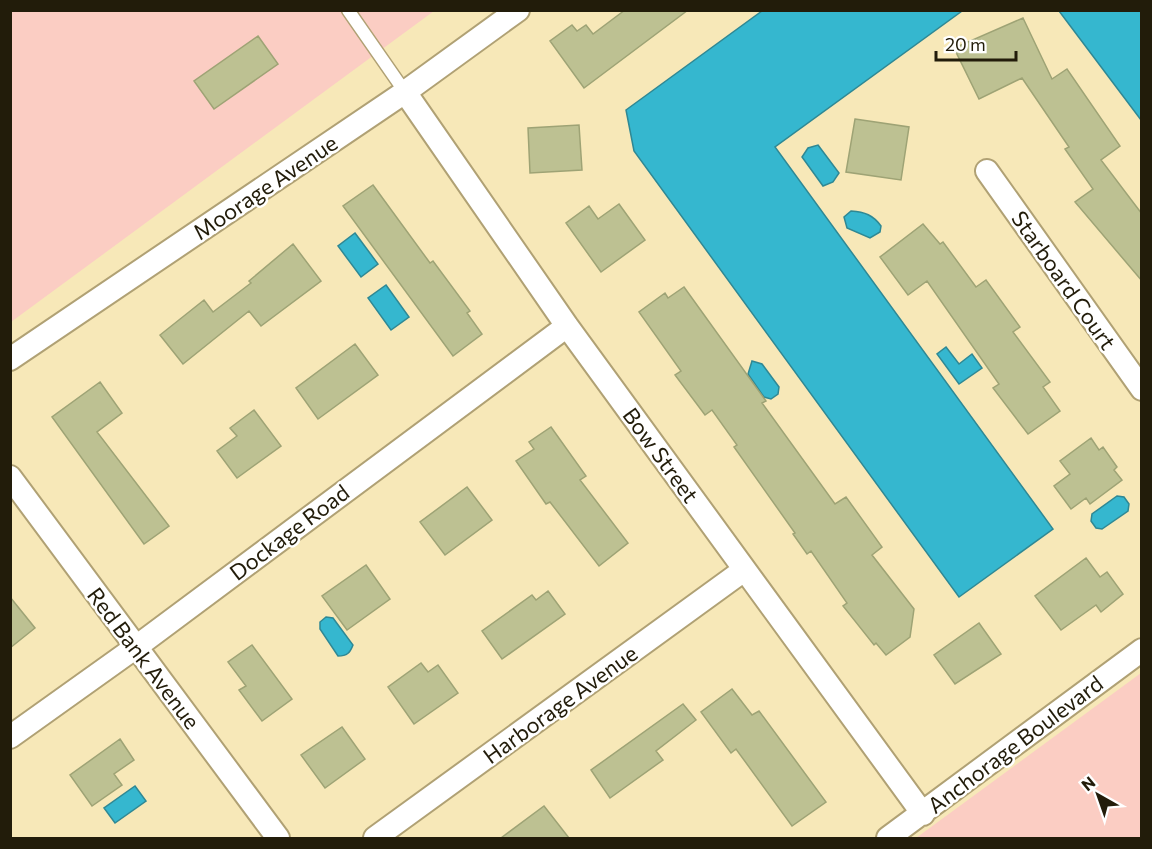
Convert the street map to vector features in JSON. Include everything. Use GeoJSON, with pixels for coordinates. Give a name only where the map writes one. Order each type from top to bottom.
{"type":"FeatureCollection","features":[{"type":"Feature","properties":{"kind":"street","name":"Moorage Avenue"},"geometry":{"type":"LineString","coordinates":[[10,359],[405,92],[518,10]]}},
{"type":"Feature","properties":{"kind":"street","name":"Bow Street"},"geometry":{"type":"LineString","coordinates":[[405,92],[567,326],[923,814]]}},
{"type":"Feature","properties":{"kind":"street","name":"Starboard Court"},"geometry":{"type":"LineString","coordinates":[[987,171],[1142,389]]}},
{"type":"Feature","properties":{"kind":"street","name":"Dockage Road"},"geometry":{"type":"LineString","coordinates":[[10,737],[136,647],[567,326]]}},
{"type":"Feature","properties":{"kind":"street","name":"Red Bank Avenue"},"geometry":{"type":"LineString","coordinates":[[10,477],[278,838]]}},
{"type":"Feature","properties":{"kind":"street","name":"Harborage Avenue"},"geometry":{"type":"LineString","coordinates":[[375,838],[744,570]]}},
{"type":"Feature","properties":{"kind":"street","name":"Anchorage Boulevard"},"geometry":{"type":"LineString","coordinates":[[888,838],[1142,650]]}},
{"type":"Feature","properties":{"kind":"lane"},"geometry":{"type":"LineString","coordinates":[[348,10],[405,92]]}},
{"type":"Feature","properties":{"kind":"shaded area"},"geometry":{"type":"Polygon","coordinates":[[[11,11],[434,11],[11,322],[11,11]]]}},
{"type":"Feature","properties":{"kind":"shaded area"},"geometry":{"type":"Polygon","coordinates":[[[1141,673],[1141,838],[916,838],[1141,673]]]}},
{"type":"Feature","properties":{"kind":"water"},"geometry":{"type":"Polygon","coordinates":[[[762,11],[962,11],[775,147],[1053,529],[959,597],[634,151],[626,110],[762,11]]]}},
{"type":"Feature","properties":{"kind":"water"},"geometry":{"type":"Polygon","coordinates":[[[1059,11],[1141,11],[1141,120],[1059,11]]]}},
{"type":"Feature","properties":{"kind":"water"},"geometry":{"type":"Polygon","coordinates":[[[818,145],[839,173],[833,182],[823,186],[802,157],[808,148],[818,145]]]}},
{"type":"Feature","properties":{"kind":"water"},"geometry":{"type":"Polygon","coordinates":[[[851,211],[865,213],[872,217],[881,226],[880,232],[870,238],[847,228],[844,217],[851,211]]]}},
{"type":"Feature","properties":{"kind":"water"},"geometry":{"type":"Polygon","coordinates":[[[355,233],[378,264],[361,277],[338,246],[355,233]]]}},
{"type":"Feature","properties":{"kind":"water"},"geometry":{"type":"Polygon","coordinates":[[[386,285],[409,317],[391,330],[368,298],[386,285]]]}},
{"type":"Feature","properties":{"kind":"water"},"geometry":{"type":"Polygon","coordinates":[[[946,347],[959,364],[972,354],[982,368],[959,384],[937,354],[946,347]]]}},
{"type":"Feature","properties":{"kind":"water"},"geometry":{"type":"Polygon","coordinates":[[[752,361],[762,364],[779,387],[778,394],[771,399],[764,397],[748,374],[752,361]]]}},
{"type":"Feature","properties":{"kind":"water"},"geometry":{"type":"Polygon","coordinates":[[[1117,496],[1124,497],[1129,504],[1128,511],[1102,529],[1096,528],[1091,521],[1092,514],[1117,496]]]}},
{"type":"Feature","properties":{"kind":"water"},"geometry":{"type":"Polygon","coordinates":[[[326,617],[333,618],[353,645],[346,655],[338,656],[320,629],[320,622],[326,617]]]}},
{"type":"Feature","properties":{"kind":"water"},"geometry":{"type":"Polygon","coordinates":[[[135,786],[146,801],[115,823],[104,808],[135,786]]]}},
{"type":"Feature","properties":{"kind":"building"},"geometry":{"type":"Polygon","coordinates":[[[625,10],[688,10],[584,88],[550,41],[572,25],[577,31],[586,25],[593,34],[625,10]]]}},
{"type":"Feature","properties":{"kind":"building"},"geometry":{"type":"Polygon","coordinates":[[[1023,18],[1052,79],[1067,69],[1120,146],[1101,160],[1142,214],[1142,281],[1075,202],[1093,189],[1065,149],[1069,147],[1022,78],[979,99],[954,48],[1023,18]]]}},
{"type":"Feature","properties":{"kind":"building"},"geometry":{"type":"Polygon","coordinates":[[[258,36],[278,64],[214,109],[194,81],[258,36]]]}},
{"type":"Feature","properties":{"kind":"building"},"geometry":{"type":"Polygon","coordinates":[[[855,119],[909,127],[901,180],[846,172],[855,119]]]}},
{"type":"Feature","properties":{"kind":"building"},"geometry":{"type":"Polygon","coordinates":[[[579,125],[582,170],[530,173],[528,128],[579,125]]]}},
{"type":"Feature","properties":{"kind":"building"},"geometry":{"type":"Polygon","coordinates":[[[373,185],[430,263],[433,261],[470,311],[467,313],[482,334],[453,356],[343,206],[373,185]]]}},
{"type":"Feature","properties":{"kind":"building"},"geometry":{"type":"Polygon","coordinates":[[[619,204],[645,240],[601,272],[566,223],[589,206],[598,219],[619,204]]]}},
{"type":"Feature","properties":{"kind":"building"},"geometry":{"type":"Polygon","coordinates":[[[923,224],[940,244],[943,242],[976,287],[986,280],[1020,327],[1013,332],[1050,382],[1043,387],[1060,411],[1028,434],[993,388],[999,384],[927,281],[908,295],[880,257],[923,224]]]}},
{"type":"Feature","properties":{"kind":"building"},"geometry":{"type":"Polygon","coordinates":[[[293,244],[321,281],[261,326],[249,311],[183,364],[160,335],[204,300],[213,312],[251,283],[249,281],[293,244]]]}},
{"type":"Feature","properties":{"kind":"building"},"geometry":{"type":"Polygon","coordinates":[[[684,287],[766,401],[762,403],[835,504],[846,497],[882,547],[872,555],[914,609],[910,637],[886,655],[876,643],[874,645],[843,606],[847,603],[811,551],[807,554],[793,534],[795,533],[734,447],[737,445],[712,410],[705,415],[675,375],[681,371],[639,312],[665,293],[668,298],[684,287]]]}},
{"type":"Feature","properties":{"kind":"building"},"geometry":{"type":"Polygon","coordinates":[[[355,344],[378,375],[318,419],[296,388],[355,344]]]}},
{"type":"Feature","properties":{"kind":"building"},"geometry":{"type":"Polygon","coordinates":[[[100,382],[122,413],[97,432],[169,526],[144,544],[52,417],[100,382]]]}},
{"type":"Feature","properties":{"kind":"building"},"geometry":{"type":"Polygon","coordinates":[[[254,410],[281,446],[237,478],[217,451],[237,436],[230,428],[254,410]]]}},
{"type":"Feature","properties":{"kind":"building"},"geometry":{"type":"Polygon","coordinates":[[[551,427],[586,476],[580,480],[628,543],[599,566],[550,502],[546,504],[516,461],[534,449],[529,442],[551,427]]]}},
{"type":"Feature","properties":{"kind":"building"},"geometry":{"type":"Polygon","coordinates":[[[1091,438],[1099,450],[1103,447],[1117,467],[1114,470],[1122,480],[1090,504],[1086,498],[1071,509],[1054,486],[1070,474],[1060,461],[1091,438]]]}},
{"type":"Feature","properties":{"kind":"building"},"geometry":{"type":"Polygon","coordinates":[[[467,487],[492,520],[445,555],[420,522],[467,487]]]}},
{"type":"Feature","properties":{"kind":"building"},"geometry":{"type":"Polygon","coordinates":[[[1086,558],[1100,577],[1107,572],[1123,594],[1101,612],[1096,605],[1061,630],[1035,596],[1086,558]]]}},
{"type":"Feature","properties":{"kind":"building"},"geometry":{"type":"Polygon","coordinates":[[[366,565],[390,599],[347,630],[322,596],[366,565]]]}},
{"type":"Feature","properties":{"kind":"building"},"geometry":{"type":"Polygon","coordinates":[[[548,591],[565,614],[502,659],[482,631],[532,595],[536,600],[548,591]]]}},
{"type":"Feature","properties":{"kind":"building"},"geometry":{"type":"Polygon","coordinates":[[[10,597],[35,628],[10,648],[10,597]]]}},
{"type":"Feature","properties":{"kind":"building"},"geometry":{"type":"Polygon","coordinates":[[[979,623],[1001,654],[955,684],[934,655],[979,623]]]}},
{"type":"Feature","properties":{"kind":"building"},"geometry":{"type":"Polygon","coordinates":[[[252,645],[292,699],[262,721],[239,690],[246,686],[228,662],[252,645]]]}},
{"type":"Feature","properties":{"kind":"building"},"geometry":{"type":"Polygon","coordinates":[[[421,663],[428,672],[438,665],[458,693],[414,724],[388,687],[421,663]]]}},
{"type":"Feature","properties":{"kind":"building"},"geometry":{"type":"Polygon","coordinates":[[[732,689],[752,715],[759,711],[826,802],[792,826],[736,749],[731,753],[701,712],[732,689]]]}},
{"type":"Feature","properties":{"kind":"building"},"geometry":{"type":"Polygon","coordinates":[[[683,704],[696,720],[656,751],[663,760],[610,798],[591,770],[683,704]]]}},
{"type":"Feature","properties":{"kind":"building"},"geometry":{"type":"Polygon","coordinates":[[[342,727],[365,759],[325,788],[301,755],[342,727]]]}},
{"type":"Feature","properties":{"kind":"building"},"geometry":{"type":"Polygon","coordinates":[[[120,739],[134,760],[114,774],[122,785],[92,806],[70,775],[120,739]]]}},
{"type":"Feature","properties":{"kind":"building"},"geometry":{"type":"Polygon","coordinates":[[[544,806],[569,838],[501,838],[544,806]]]}}]}
